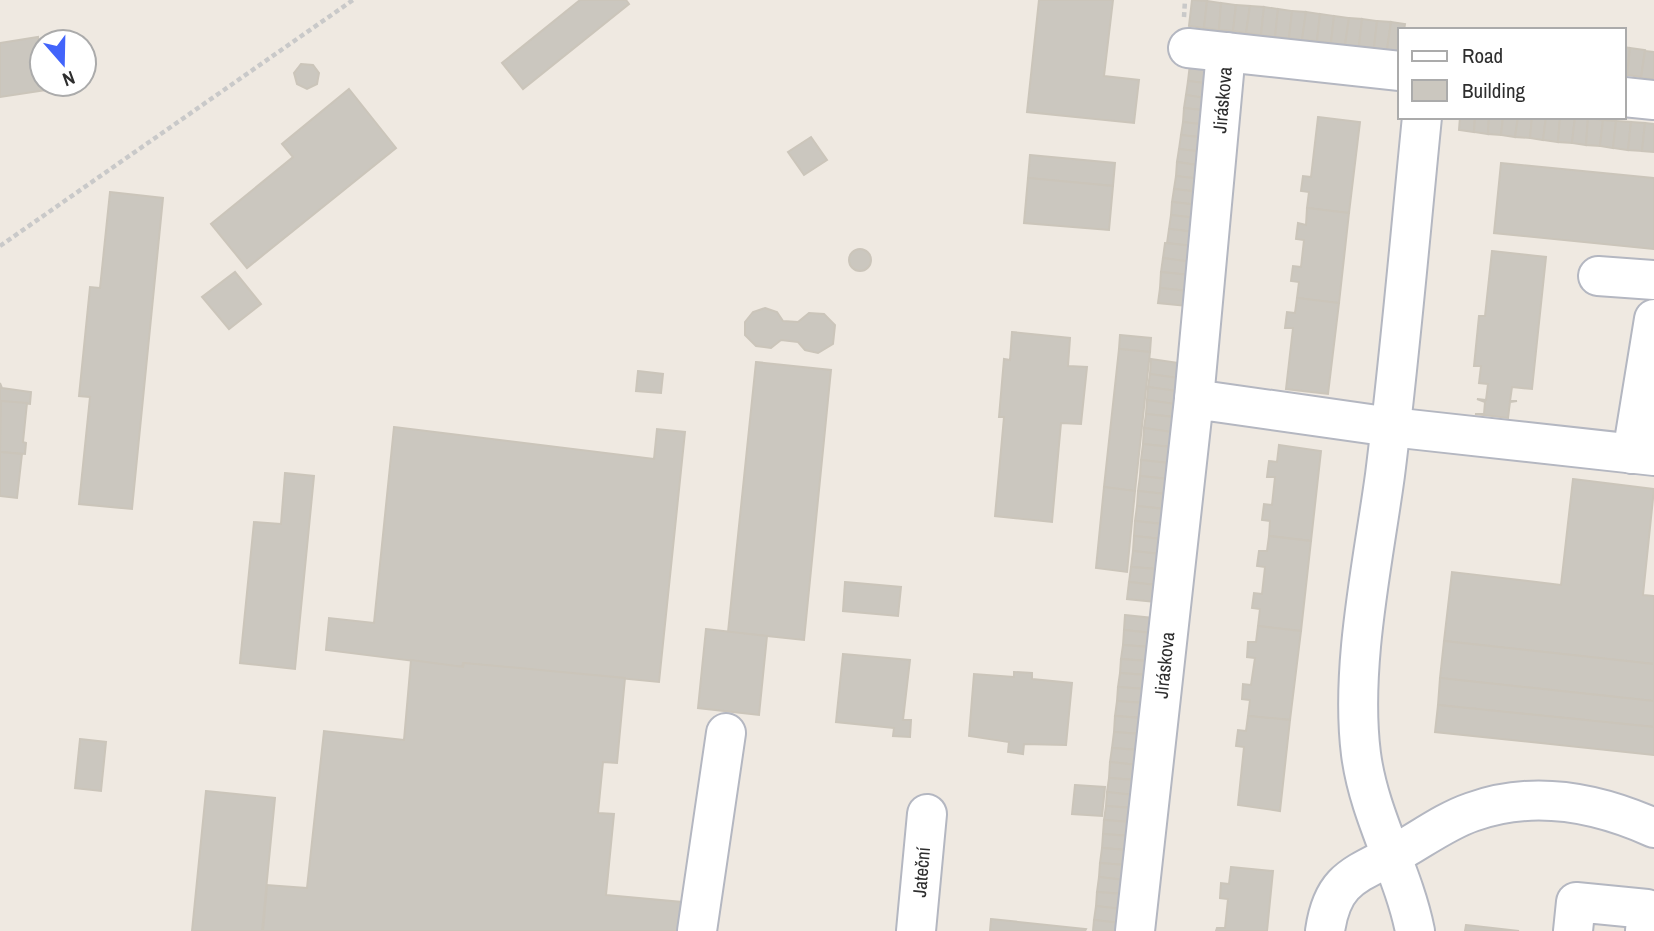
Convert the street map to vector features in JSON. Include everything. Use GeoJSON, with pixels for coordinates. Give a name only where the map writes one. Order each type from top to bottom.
{"type":"FeatureCollection","features":[{"type":"Feature","properties":{"kind":"street","name":"Jiráskova"},"geometry":{"type":"LineString","coordinates":[[1188,48],[1398,71]]}},
{"type":"Feature","properties":{"kind":"street","name":"Jiráskova"},"geometry":{"type":"LineString","coordinates":[[1135,931],[1194,399],[1226,52]]}},
{"type":"Feature","properties":{"kind":"street"},"geometry":{"type":"LineString","coordinates":[[1626,97],[1654,100]]}},
{"type":"Feature","properties":{"kind":"street"},"geometry":{"type":"LineString","coordinates":[[1415,931],[1409,904],[1376,816],[1361,755],[1357,693],[1391,427],[1422,119]]}},
{"type":"Feature","properties":{"kind":"street"},"geometry":{"type":"LineString","coordinates":[[1598,276],[1654,280]]}},
{"type":"Feature","properties":{"kind":"street"},"geometry":{"type":"LineString","coordinates":[[1194,399],[1391,427],[1643,455],[1654,319]]}},
{"type":"Feature","properties":{"kind":"street"},"geometry":{"type":"LineString","coordinates":[[697,931],[726,733]]}},
{"type":"Feature","properties":{"kind":"street"},"geometry":{"type":"LineString","coordinates":[[1325,931],[1331,905],[1341,885],[1362,869],[1470,813],[1520,802],[1563,801],[1595,806],[1654,828]]}},
{"type":"Feature","properties":{"kind":"street","name":"Jateční"},"geometry":{"type":"LineString","coordinates":[[916,931],[927,814]]}},
{"type":"Feature","properties":{"kind":"street"},"geometry":{"type":"LineString","coordinates":[[1573,931],[1576,902],[1649,917]]}},
{"type":"Feature","properties":{"kind":"path"},"geometry":{"type":"LineString","coordinates":[[0,246],[353,0]]}},
{"type":"Feature","properties":{"kind":"building"},"geometry":{"type":"Polygon","coordinates":[[[580,0],[626,0],[629,4],[523,89],[502,63],[580,0]]]}},
{"type":"Feature","properties":{"kind":"building"},"geometry":{"type":"Polygon","coordinates":[[[1039,0],[1113,0],[1104,76],[1139,80],[1134,123],[1027,112],[1039,0]]]}},
{"type":"Feature","properties":{"kind":"building"},"geometry":{"type":"Polygon","coordinates":[[[1192,0],[1207,1],[1204,28],[1189,26],[1192,0]]]}},
{"type":"Feature","properties":{"kind":"building"},"geometry":{"type":"Polygon","coordinates":[[[1207,1],[1221,3],[1219,30],[1204,28],[1207,1]]]}},
{"type":"Feature","properties":{"kind":"building"},"geometry":{"type":"Polygon","coordinates":[[[1221,3],[1236,5],[1233,31],[1219,30],[1221,3]]]}},
{"type":"Feature","properties":{"kind":"building"},"geometry":{"type":"Polygon","coordinates":[[[1236,5],[1250,6],[1246,33],[1233,31],[1236,5]]]}},
{"type":"Feature","properties":{"kind":"building"},"geometry":{"type":"Polygon","coordinates":[[[1250,6],[1264,7],[1261,35],[1246,33],[1250,6]]]}},
{"type":"Feature","properties":{"kind":"building"},"geometry":{"type":"Polygon","coordinates":[[[1264,7],[1278,9],[1275,37],[1261,35],[1264,7]]]}},
{"type":"Feature","properties":{"kind":"building"},"geometry":{"type":"Polygon","coordinates":[[[1278,9],[1292,11],[1289,38],[1275,37],[1278,9]]]}},
{"type":"Feature","properties":{"kind":"building"},"geometry":{"type":"Polygon","coordinates":[[[1292,11],[1306,12],[1302,40],[1289,38],[1292,11]]]}},
{"type":"Feature","properties":{"kind":"building"},"geometry":{"type":"Polygon","coordinates":[[[1306,12],[1320,14],[1317,41],[1302,40],[1306,12]]]}},
{"type":"Feature","properties":{"kind":"building"},"geometry":{"type":"Polygon","coordinates":[[[1320,14],[1334,16],[1331,43],[1317,41],[1320,14]]]}},
{"type":"Feature","properties":{"kind":"building"},"geometry":{"type":"Polygon","coordinates":[[[1334,16],[1349,18],[1345,45],[1331,43],[1334,16]]]}},
{"type":"Feature","properties":{"kind":"building"},"geometry":{"type":"Polygon","coordinates":[[[1349,18],[1362,19],[1359,46],[1345,45],[1349,18]]]}},
{"type":"Feature","properties":{"kind":"building"},"geometry":{"type":"Polygon","coordinates":[[[1362,19],[1377,21],[1374,48],[1359,46],[1362,19]]]}},
{"type":"Feature","properties":{"kind":"building"},"geometry":{"type":"Polygon","coordinates":[[[1377,21],[1391,22],[1387,50],[1374,48],[1377,21]]]}},
{"type":"Feature","properties":{"kind":"building"},"geometry":{"type":"Polygon","coordinates":[[[1391,22],[1405,24],[1404,28],[1398,28],[1398,51],[1387,50],[1391,22]]]}},
{"type":"Feature","properties":{"kind":"building"},"geometry":{"type":"Polygon","coordinates":[[[28,39],[28,93],[0,97],[0,43],[28,39]]]}},
{"type":"Feature","properties":{"kind":"building"},"geometry":{"type":"Polygon","coordinates":[[[1626,47],[1630,48],[1626,75],[1626,47]]]}},
{"type":"Feature","properties":{"kind":"building"},"geometry":{"type":"Polygon","coordinates":[[[1630,48],[1645,50],[1641,77],[1627,75],[1630,48]]]}},
{"type":"Feature","properties":{"kind":"building"},"geometry":{"type":"Polygon","coordinates":[[[1645,51],[1654,52],[1654,79],[1641,78],[1645,51]]]}},
{"type":"Feature","properties":{"kind":"building"},"geometry":{"type":"Polygon","coordinates":[[[301,64],[313,65],[319,73],[317,84],[307,89],[297,84],[294,73],[301,64]]]}},
{"type":"Feature","properties":{"kind":"building"},"geometry":{"type":"Polygon","coordinates":[[[1190,64],[1216,68],[1214,84],[1188,81],[1190,64]]]}},
{"type":"Feature","properties":{"kind":"building"},"geometry":{"type":"Polygon","coordinates":[[[1188,81],[1214,84],[1212,99],[1186,95],[1188,81]]]}},
{"type":"Feature","properties":{"kind":"building"},"geometry":{"type":"Polygon","coordinates":[[[349,89],[396,148],[247,268],[211,224],[293,157],[282,144],[349,89]]]}},
{"type":"Feature","properties":{"kind":"building"},"geometry":{"type":"Polygon","coordinates":[[[1186,95],[1212,99],[1210,111],[1184,108],[1186,95]]]}},
{"type":"Feature","properties":{"kind":"building"},"geometry":{"type":"Polygon","coordinates":[[[1184,108],[1210,111],[1209,125],[1183,122],[1184,108]]]}},
{"type":"Feature","properties":{"kind":"building"},"geometry":{"type":"Polygon","coordinates":[[[1318,117],[1360,122],[1349,213],[1307,208],[1309,192],[1301,191],[1303,176],[1311,177],[1318,117]]]}},
{"type":"Feature","properties":{"kind":"building"},"geometry":{"type":"Polygon","coordinates":[[[1460,119],[1475,119],[1474,132],[1459,130],[1460,119]]]}},
{"type":"Feature","properties":{"kind":"building"},"geometry":{"type":"Polygon","coordinates":[[[1475,119],[1489,119],[1488,134],[1474,132],[1475,119]]]}},
{"type":"Feature","properties":{"kind":"building"},"geometry":{"type":"Polygon","coordinates":[[[1489,119],[1503,119],[1501,135],[1488,134],[1489,119]]]}},
{"type":"Feature","properties":{"kind":"building"},"geometry":{"type":"Polygon","coordinates":[[[1503,119],[1518,119],[1515,137],[1501,135],[1503,119]]]}},
{"type":"Feature","properties":{"kind":"building"},"geometry":{"type":"Polygon","coordinates":[[[1518,119],[1532,119],[1530,138],[1515,137],[1518,119]]]}},
{"type":"Feature","properties":{"kind":"building"},"geometry":{"type":"Polygon","coordinates":[[[1532,119],[1546,119],[1543,140],[1530,138],[1532,119]]]}},
{"type":"Feature","properties":{"kind":"building"},"geometry":{"type":"Polygon","coordinates":[[[1546,119],[1560,119],[1558,142],[1543,140],[1546,119]]]}},
{"type":"Feature","properties":{"kind":"building"},"geometry":{"type":"Polygon","coordinates":[[[1560,119],[1575,119],[1572,143],[1558,142],[1560,119]]]}},
{"type":"Feature","properties":{"kind":"building"},"geometry":{"type":"Polygon","coordinates":[[[1575,119],[1588,119],[1586,145],[1572,143],[1575,119]]]}},
{"type":"Feature","properties":{"kind":"building"},"geometry":{"type":"Polygon","coordinates":[[[1588,119],[1603,120],[1600,146],[1586,145],[1588,119]]]}},
{"type":"Feature","properties":{"kind":"building"},"geometry":{"type":"Polygon","coordinates":[[[1603,120],[1616,121],[1613,148],[1600,146],[1603,120]]]}},
{"type":"Feature","properties":{"kind":"building"},"geometry":{"type":"Polygon","coordinates":[[[1616,121],[1631,122],[1628,150],[1613,148],[1616,121]]]}},
{"type":"Feature","properties":{"kind":"building"},"geometry":{"type":"Polygon","coordinates":[[[1183,122],[1209,125],[1207,138],[1181,135],[1183,122]]]}},
{"type":"Feature","properties":{"kind":"building"},"geometry":{"type":"Polygon","coordinates":[[[1631,122],[1645,123],[1642,151],[1628,150],[1631,122]]]}},
{"type":"Feature","properties":{"kind":"building"},"geometry":{"type":"Polygon","coordinates":[[[1645,123],[1654,124],[1654,152],[1642,151],[1645,123]]]}},
{"type":"Feature","properties":{"kind":"building"},"geometry":{"type":"Polygon","coordinates":[[[1181,135],[1207,138],[1205,152],[1179,149],[1181,135]]]}},
{"type":"Feature","properties":{"kind":"building"},"geometry":{"type":"Polygon","coordinates":[[[811,137],[827,160],[804,175],[788,152],[811,137]]]}},
{"type":"Feature","properties":{"kind":"building"},"geometry":{"type":"Polygon","coordinates":[[[1179,149],[1205,152],[1204,166],[1177,162],[1179,149]]]}},
{"type":"Feature","properties":{"kind":"building"},"geometry":{"type":"Polygon","coordinates":[[[1030,155],[1115,163],[1113,186],[1028,178],[1030,155]]]}},
{"type":"Feature","properties":{"kind":"building"},"geometry":{"type":"Polygon","coordinates":[[[1177,162],[1204,166],[1202,179],[1176,176],[1177,162]]]}},
{"type":"Feature","properties":{"kind":"building"},"geometry":{"type":"Polygon","coordinates":[[[1501,163],[1654,178],[1654,249],[1494,233],[1501,163]]]}},
{"type":"Feature","properties":{"kind":"building"},"geometry":{"type":"Polygon","coordinates":[[[1176,176],[1202,179],[1200,192],[1174,189],[1176,176]]]}},
{"type":"Feature","properties":{"kind":"building"},"geometry":{"type":"Polygon","coordinates":[[[1028,178],[1113,186],[1109,230],[1024,223],[1028,178]]]}},
{"type":"Feature","properties":{"kind":"building"},"geometry":{"type":"Polygon","coordinates":[[[1174,189],[1200,192],[1199,205],[1172,202],[1174,189]]]}},
{"type":"Feature","properties":{"kind":"building"},"geometry":{"type":"Polygon","coordinates":[[[110,192],[163,198],[132,509],[79,504],[90,397],[79,396],[90,287],[100,288],[110,192]]]}},
{"type":"Feature","properties":{"kind":"building"},"geometry":{"type":"Polygon","coordinates":[[[1172,202],[1199,205],[1197,218],[1171,215],[1172,202]]]}},
{"type":"Feature","properties":{"kind":"building"},"geometry":{"type":"Polygon","coordinates":[[[1307,208],[1349,213],[1339,303],[1297,298],[1299,282],[1291,281],[1293,266],[1301,267],[1304,240],[1296,239],[1298,223],[1306,225],[1307,208]]]}},
{"type":"Feature","properties":{"kind":"building"},"geometry":{"type":"Polygon","coordinates":[[[1171,215],[1197,218],[1196,232],[1169,229],[1171,215]]]}},
{"type":"Feature","properties":{"kind":"building"},"geometry":{"type":"Polygon","coordinates":[[[1169,229],[1196,232],[1194,246],[1167,243],[1169,229]]]}},
{"type":"Feature","properties":{"kind":"building"},"geometry":{"type":"Polygon","coordinates":[[[1165,243],[1194,246],[1192,262],[1163,258],[1165,243]]]}},
{"type":"Feature","properties":{"kind":"building"},"geometry":{"type":"Polygon","coordinates":[[[860,249],[868,252],[871,260],[868,268],[860,271],[852,268],[849,260],[852,252],[860,249]]]}},
{"type":"Feature","properties":{"kind":"building"},"geometry":{"type":"Polygon","coordinates":[[[1492,251],[1546,257],[1532,389],[1512,387],[1510,401],[1517,401],[1510,402],[1508,418],[1475,414],[1484,414],[1485,402],[1477,399],[1486,400],[1488,384],[1479,383],[1481,366],[1474,366],[1479,316],[1485,316],[1492,251]]]}},
{"type":"Feature","properties":{"kind":"building"},"geometry":{"type":"Polygon","coordinates":[[[1163,258],[1192,262],[1190,275],[1161,272],[1163,258]]]}},
{"type":"Feature","properties":{"kind":"building"},"geometry":{"type":"Polygon","coordinates":[[[235,272],[261,304],[229,329],[202,297],[235,272]]]}},
{"type":"Feature","properties":{"kind":"building"},"geometry":{"type":"Polygon","coordinates":[[[1161,272],[1190,275],[1188,291],[1160,288],[1161,272]]]}},
{"type":"Feature","properties":{"kind":"building"},"geometry":{"type":"Polygon","coordinates":[[[1160,288],[1188,291],[1187,306],[1158,303],[1160,288]]]}},
{"type":"Feature","properties":{"kind":"building"},"geometry":{"type":"Polygon","coordinates":[[[1297,298],[1339,303],[1328,394],[1286,389],[1293,328],[1285,328],[1287,312],[1295,313],[1297,298]]]}},
{"type":"Feature","properties":{"kind":"building"},"geometry":{"type":"Polygon","coordinates":[[[765,308],[777,312],[783,321],[798,322],[809,313],[824,314],[835,325],[833,344],[818,353],[805,350],[798,342],[781,340],[771,348],[756,346],[745,335],[745,322],[753,312],[765,308]]]}},
{"type":"Feature","properties":{"kind":"building"},"geometry":{"type":"Polygon","coordinates":[[[1012,332],[1070,338],[1068,366],[1087,367],[1081,424],[1061,423],[1052,522],[995,516],[1004,417],[999,417],[1004,359],[1010,360],[1012,332]]]}},
{"type":"Feature","properties":{"kind":"building"},"geometry":{"type":"Polygon","coordinates":[[[1120,335],[1151,338],[1150,352],[1119,349],[1120,335]]]}},
{"type":"Feature","properties":{"kind":"building"},"geometry":{"type":"Polygon","coordinates":[[[1119,349],[1150,352],[1135,491],[1104,487],[1119,349]]]}},
{"type":"Feature","properties":{"kind":"building"},"geometry":{"type":"Polygon","coordinates":[[[1151,359],[1179,363],[1178,378],[1150,374],[1151,359]]]}},
{"type":"Feature","properties":{"kind":"building"},"geometry":{"type":"Polygon","coordinates":[[[756,362],[831,370],[804,640],[728,632],[756,362]]]}},
{"type":"Feature","properties":{"kind":"building"},"geometry":{"type":"Polygon","coordinates":[[[638,371],[663,374],[661,393],[636,391],[638,371]]]}},
{"type":"Feature","properties":{"kind":"building"},"geometry":{"type":"Polygon","coordinates":[[[1150,374],[1178,378],[1177,391],[1148,387],[1150,374]]]}},
{"type":"Feature","properties":{"kind":"building"},"geometry":{"type":"Polygon","coordinates":[[[0,383],[2,388],[31,392],[30,404],[1,401],[0,409],[0,383]]]}},
{"type":"Feature","properties":{"kind":"building"},"geometry":{"type":"Polygon","coordinates":[[[1148,387],[1177,391],[1175,404],[1147,400],[1148,387]]]}},
{"type":"Feature","properties":{"kind":"building"},"geometry":{"type":"Polygon","coordinates":[[[1147,400],[1175,404],[1174,417],[1146,414],[1147,400]]]}},
{"type":"Feature","properties":{"kind":"building"},"geometry":{"type":"Polygon","coordinates":[[[1,401],[27,403],[23,442],[26,443],[25,454],[0,452],[1,401]]]}},
{"type":"Feature","properties":{"kind":"building"},"geometry":{"type":"Polygon","coordinates":[[[1146,414],[1174,417],[1172,432],[1144,428],[1146,414]]]}},
{"type":"Feature","properties":{"kind":"building"},"geometry":{"type":"Polygon","coordinates":[[[394,427],[654,459],[657,429],[685,432],[659,682],[463,663],[462,667],[326,650],[329,618],[374,623],[394,427]]]}},
{"type":"Feature","properties":{"kind":"building"},"geometry":{"type":"Polygon","coordinates":[[[1144,428],[1172,432],[1171,447],[1143,444],[1144,428]]]}},
{"type":"Feature","properties":{"kind":"building"},"geometry":{"type":"Polygon","coordinates":[[[1143,444],[1171,447],[1169,463],[1141,460],[1143,444]]]}},
{"type":"Feature","properties":{"kind":"building"},"geometry":{"type":"Polygon","coordinates":[[[1279,445],[1321,451],[1311,541],[1269,536],[1270,521],[1262,520],[1264,504],[1272,505],[1275,477],[1267,477],[1269,461],[1277,462],[1279,445]]]}},
{"type":"Feature","properties":{"kind":"building"},"geometry":{"type":"Polygon","coordinates":[[[0,452],[22,454],[17,498],[0,496],[0,452]]]}},
{"type":"Feature","properties":{"kind":"building"},"geometry":{"type":"Polygon","coordinates":[[[1141,460],[1169,463],[1168,479],[1140,476],[1141,460]]]}},
{"type":"Feature","properties":{"kind":"building"},"geometry":{"type":"Polygon","coordinates":[[[285,473],[314,476],[295,669],[240,663],[254,522],[281,524],[285,473]]]}},
{"type":"Feature","properties":{"kind":"building"},"geometry":{"type":"Polygon","coordinates":[[[1140,476],[1168,479],[1166,494],[1138,491],[1140,476]]]}},
{"type":"Feature","properties":{"kind":"building"},"geometry":{"type":"Polygon","coordinates":[[[1573,479],[1654,489],[1643,595],[1654,596],[1654,664],[1444,641],[1452,572],[1561,585],[1573,479]]]}},
{"type":"Feature","properties":{"kind":"building"},"geometry":{"type":"Polygon","coordinates":[[[1104,487],[1135,491],[1127,572],[1096,568],[1104,487]]]}},
{"type":"Feature","properties":{"kind":"building"},"geometry":{"type":"Polygon","coordinates":[[[1138,491],[1166,494],[1165,509],[1137,506],[1138,491]]]}},
{"type":"Feature","properties":{"kind":"building"},"geometry":{"type":"Polygon","coordinates":[[[1137,506],[1165,509],[1163,524],[1135,521],[1137,506]]]}},
{"type":"Feature","properties":{"kind":"building"},"geometry":{"type":"Polygon","coordinates":[[[1135,521],[1163,524],[1162,539],[1134,536],[1135,521]]]}},
{"type":"Feature","properties":{"kind":"building"},"geometry":{"type":"Polygon","coordinates":[[[1134,536],[1162,539],[1160,554],[1133,551],[1134,536]]]}},
{"type":"Feature","properties":{"kind":"building"},"geometry":{"type":"Polygon","coordinates":[[[1269,536],[1311,541],[1301,631],[1258,626],[1260,609],[1252,608],[1254,593],[1262,594],[1265,567],[1257,566],[1259,551],[1267,551],[1269,536]]]}},
{"type":"Feature","properties":{"kind":"building"},"geometry":{"type":"Polygon","coordinates":[[[1133,551],[1160,554],[1158,569],[1131,567],[1133,551]]]}},
{"type":"Feature","properties":{"kind":"building"},"geometry":{"type":"Polygon","coordinates":[[[1131,567],[1158,569],[1157,585],[1129,582],[1131,567]]]}},
{"type":"Feature","properties":{"kind":"building"},"geometry":{"type":"Polygon","coordinates":[[[845,582],[901,587],[898,616],[843,611],[845,582]]]}},
{"type":"Feature","properties":{"kind":"building"},"geometry":{"type":"Polygon","coordinates":[[[1129,582],[1157,585],[1155,602],[1127,599],[1129,582]]]}},
{"type":"Feature","properties":{"kind":"building"},"geometry":{"type":"Polygon","coordinates":[[[1125,615],[1153,618],[1152,633],[1124,630],[1125,615]]]}},
{"type":"Feature","properties":{"kind":"building"},"geometry":{"type":"Polygon","coordinates":[[[1258,626],[1301,631],[1290,720],[1248,716],[1250,700],[1242,699],[1243,684],[1251,685],[1255,658],[1247,657],[1248,642],[1256,642],[1258,626]]]}},
{"type":"Feature","properties":{"kind":"building"},"geometry":{"type":"Polygon","coordinates":[[[706,629],[767,636],[759,715],[698,708],[706,629]]]}},
{"type":"Feature","properties":{"kind":"building"},"geometry":{"type":"Polygon","coordinates":[[[1124,630],[1152,633],[1150,647],[1123,645],[1124,630]]]}},
{"type":"Feature","properties":{"kind":"building"},"geometry":{"type":"Polygon","coordinates":[[[1444,641],[1654,664],[1654,701],[1440,678],[1444,641]]]}},
{"type":"Feature","properties":{"kind":"building"},"geometry":{"type":"Polygon","coordinates":[[[1123,645],[1150,647],[1149,661],[1121,659],[1123,645]]]}},
{"type":"Feature","properties":{"kind":"building"},"geometry":{"type":"Polygon","coordinates":[[[843,654],[910,660],[903,720],[911,720],[910,737],[893,736],[894,728],[836,722],[843,654]]]}},
{"type":"Feature","properties":{"kind":"building"},"geometry":{"type":"Polygon","coordinates":[[[1121,659],[1149,661],[1147,675],[1120,673],[1121,659]]]}},
{"type":"Feature","properties":{"kind":"building"},"geometry":{"type":"Polygon","coordinates":[[[411,660],[463,667],[464,663],[625,678],[617,763],[603,762],[598,813],[614,814],[606,895],[682,902],[680,931],[263,931],[267,885],[307,888],[324,731],[404,740],[411,660]]]}},
{"type":"Feature","properties":{"kind":"building"},"geometry":{"type":"Polygon","coordinates":[[[1014,672],[1032,673],[1032,679],[1072,683],[1066,745],[1024,744],[1023,754],[1008,752],[1009,742],[969,736],[974,674],[1014,677],[1014,672]]]}},
{"type":"Feature","properties":{"kind":"building"},"geometry":{"type":"Polygon","coordinates":[[[1120,673],[1147,675],[1145,689],[1118,687],[1120,673]]]}},
{"type":"Feature","properties":{"kind":"building"},"geometry":{"type":"Polygon","coordinates":[[[1440,678],[1654,701],[1654,727],[1438,705],[1440,678]]]}},
{"type":"Feature","properties":{"kind":"building"},"geometry":{"type":"Polygon","coordinates":[[[1118,687],[1145,689],[1144,703],[1117,701],[1118,687]]]}},
{"type":"Feature","properties":{"kind":"building"},"geometry":{"type":"Polygon","coordinates":[[[1117,701],[1144,703],[1143,718],[1115,716],[1117,701]]]}},
{"type":"Feature","properties":{"kind":"building"},"geometry":{"type":"Polygon","coordinates":[[[1438,705],[1654,727],[1654,755],[1435,732],[1438,705]]]}},
{"type":"Feature","properties":{"kind":"building"},"geometry":{"type":"Polygon","coordinates":[[[1115,716],[1143,718],[1141,734],[1114,732],[1115,716]]]}},
{"type":"Feature","properties":{"kind":"building"},"geometry":{"type":"Polygon","coordinates":[[[1248,716],[1290,720],[1280,811],[1238,805],[1244,747],[1236,746],[1238,730],[1246,731],[1248,716]]]}},
{"type":"Feature","properties":{"kind":"building"},"geometry":{"type":"Polygon","coordinates":[[[1114,732],[1141,734],[1139,750],[1112,748],[1114,732]]]}},
{"type":"Feature","properties":{"kind":"building"},"geometry":{"type":"Polygon","coordinates":[[[80,739],[106,742],[101,791],[75,788],[80,739]]]}},
{"type":"Feature","properties":{"kind":"building"},"geometry":{"type":"Polygon","coordinates":[[[1112,748],[1139,750],[1138,765],[1110,762],[1112,748]]]}},
{"type":"Feature","properties":{"kind":"building"},"geometry":{"type":"Polygon","coordinates":[[[1110,762],[1138,765],[1136,780],[1109,778],[1110,762]]]}},
{"type":"Feature","properties":{"kind":"building"},"geometry":{"type":"Polygon","coordinates":[[[1109,778],[1136,780],[1134,795],[1107,792],[1109,778]]]}},
{"type":"Feature","properties":{"kind":"building"},"geometry":{"type":"Polygon","coordinates":[[[1075,785],[1105,787],[1102,816],[1072,814],[1075,785]]]}},
{"type":"Feature","properties":{"kind":"building"},"geometry":{"type":"Polygon","coordinates":[[[206,791],[275,798],[262,931],[192,931],[206,791]]]}},
{"type":"Feature","properties":{"kind":"building"},"geometry":{"type":"Polygon","coordinates":[[[1107,792],[1134,795],[1133,808],[1106,806],[1107,792]]]}},
{"type":"Feature","properties":{"kind":"building"},"geometry":{"type":"Polygon","coordinates":[[[1106,806],[1133,808],[1131,822],[1104,820],[1106,806]]]}},
{"type":"Feature","properties":{"kind":"building"},"geometry":{"type":"Polygon","coordinates":[[[1104,820],[1131,822],[1130,836],[1103,834],[1104,820]]]}},
{"type":"Feature","properties":{"kind":"building"},"geometry":{"type":"Polygon","coordinates":[[[1103,834],[1130,836],[1128,850],[1102,848],[1103,834]]]}},
{"type":"Feature","properties":{"kind":"building"},"geometry":{"type":"Polygon","coordinates":[[[1102,848],[1128,850],[1126,865],[1100,863],[1102,848]]]}},
{"type":"Feature","properties":{"kind":"building"},"geometry":{"type":"Polygon","coordinates":[[[1100,863],[1126,865],[1125,880],[1099,877],[1100,863]]]}},
{"type":"Feature","properties":{"kind":"building"},"geometry":{"type":"Polygon","coordinates":[[[1231,867],[1273,871],[1267,931],[1216,931],[1217,928],[1225,928],[1228,899],[1220,898],[1221,883],[1229,884],[1231,867]]]}},
{"type":"Feature","properties":{"kind":"building"},"geometry":{"type":"Polygon","coordinates":[[[1099,877],[1125,880],[1124,894],[1097,892],[1099,877]]]}},
{"type":"Feature","properties":{"kind":"building"},"geometry":{"type":"Polygon","coordinates":[[[1097,892],[1124,894],[1122,909],[1096,906],[1097,892]]]}},
{"type":"Feature","properties":{"kind":"building"},"geometry":{"type":"Polygon","coordinates":[[[1096,906],[1122,909],[1121,923],[1094,920],[1096,906]]]}},
{"type":"Feature","properties":{"kind":"building"},"geometry":{"type":"Polygon","coordinates":[[[991,919],[1086,929],[990,931],[991,919]]]}},
{"type":"Feature","properties":{"kind":"building"},"geometry":{"type":"Polygon","coordinates":[[[1094,920],[1121,923],[1120,931],[1093,931],[1094,920]]]}},
{"type":"Feature","properties":{"kind":"building"},"geometry":{"type":"Polygon","coordinates":[[[1466,925],[1519,931],[1465,931],[1466,925]]]}}]}
